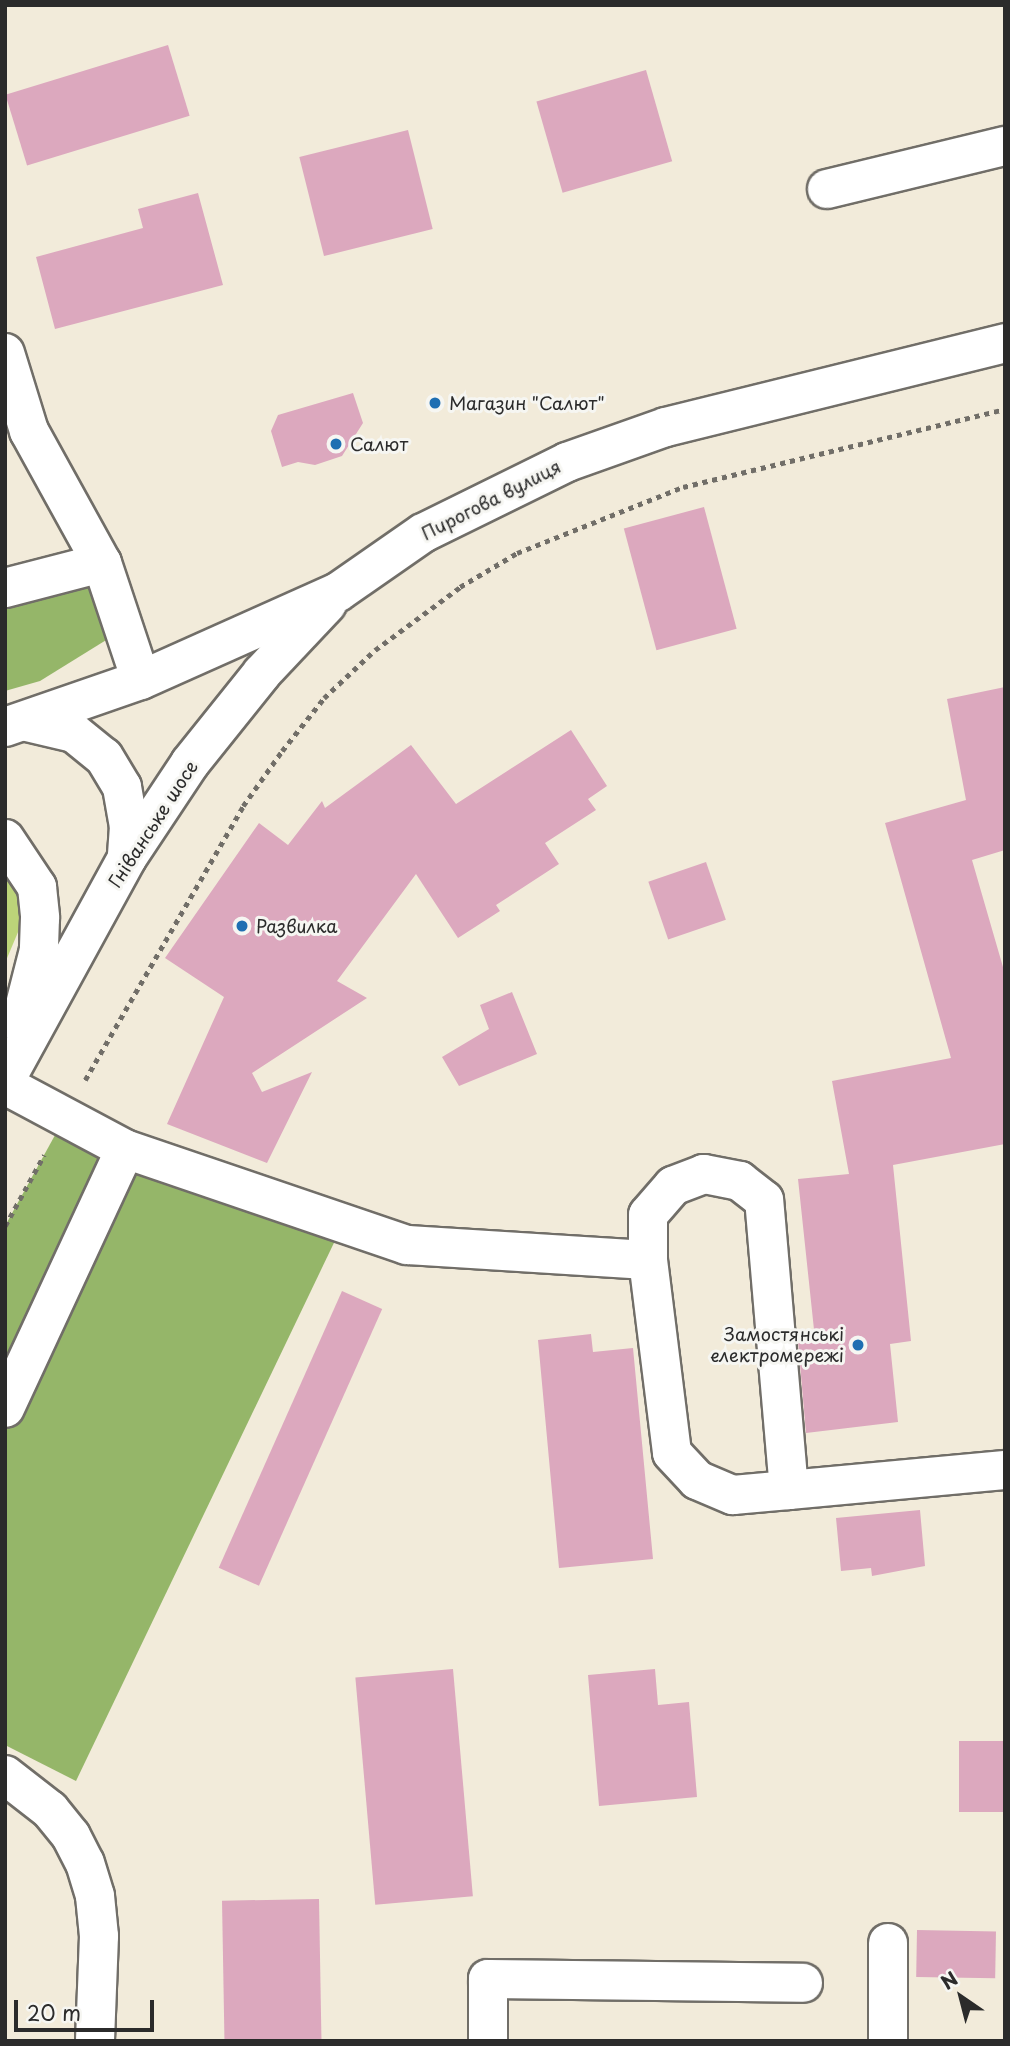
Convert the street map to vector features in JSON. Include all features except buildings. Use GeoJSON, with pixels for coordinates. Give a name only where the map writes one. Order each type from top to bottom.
{"type":"FeatureCollection","features":[{"type":"Feature","properties":{"kind":"main road"},"geometry":{"type":"LineString","coordinates":[[827,189],[1005,146]]}},
{"type":"Feature","properties":{"kind":"main road","name":"Пирогова вулиця"},"geometry":{"type":"LineString","coordinates":[[16,724],[141,680],[338,592],[423,533],[567,462],[666,427],[1005,343]]}},
{"type":"Feature","properties":{"kind":"main road"},"geometry":{"type":"LineString","coordinates":[[5,354],[29,432],[102,564],[141,680]]}},
{"type":"Feature","properties":{"kind":"main road"},"geometry":{"type":"LineString","coordinates":[[5,588],[102,564]]}},
{"type":"Feature","properties":{"kind":"main road","name":"Гніванське шосе"},"geometry":{"type":"LineString","coordinates":[[5,1082],[127,858],[206,743],[262,673],[338,592]]}},
{"type":"Feature","properties":{"kind":"main road"},"geometry":{"type":"LineString","coordinates":[[16,724],[74,733],[104,757],[122,787],[129,826],[127,858]]}},
{"type":"Feature","properties":{"kind":"main road"},"geometry":{"type":"LineString","coordinates":[[5,839],[37,887],[40,918],[39,950],[5,1082],[125,1149],[407,1245],[648,1260]]}},
{"type":"Feature","properties":{"kind":"main road"},"geometry":{"type":"LineString","coordinates":[[5,1408],[125,1149]]}},
{"type":"Feature","properties":{"kind":"main road"},"geometry":{"type":"LineString","coordinates":[[789,1490],[764,1200],[740,1181],[704,1174],[673,1186],[648,1215],[648,1260],[672,1453],[697,1480],[733,1495],[789,1490],[1005,1470]]}},
{"type":"Feature","properties":{"kind":"main road"},"geometry":{"type":"LineString","coordinates":[[5,1774],[50,1810],[72,1836],[85,1863],[95,1896],[99,1936],[95,2041]]}},
{"type":"Feature","properties":{"kind":"main road"},"geometry":{"type":"LineString","coordinates":[[888,1943],[888,2041]]}},
{"type":"Feature","properties":{"kind":"main road"},"geometry":{"type":"LineString","coordinates":[[488,2041],[488,1979],[803,1983]]}},
{"type":"Feature","properties":{"kind":"path"},"geometry":{"type":"LineString","coordinates":[[5,1226],[243,806],[324,698],[406,626],[517,553],[683,488],[1005,409]]}},
{"type":"Feature","properties":{"kind":"green space"},"geometry":{"type":"Polygon","coordinates":[[[102,563],[124,629],[40,681],[5,691],[5,588],[102,563]]]}},
{"type":"Feature","properties":{"kind":"green space"},"geometry":{"type":"Polygon","coordinates":[[[5,839],[37,887],[5,963],[5,839]]]}},
{"type":"Feature","properties":{"kind":"green space"},"geometry":{"type":"Polygon","coordinates":[[[65,1117],[343,1224],[76,1781],[5,1745],[5,1226],[65,1117]]]}},
{"type":"Feature","properties":{"kind":"place","name":"Магазин \"Салют\""},"geometry":{"type":"Point","coordinates":[435,403]}},
{"type":"Feature","properties":{"kind":"place","name":"Салют"},"geometry":{"type":"Point","coordinates":[336,444]}},
{"type":"Feature","properties":{"kind":"place","name":"Развилка"},"geometry":{"type":"Point","coordinates":[242,926]}},
{"type":"Feature","properties":{"kind":"place","name":"Замостянські електромережі"},"geometry":{"type":"Point","coordinates":[858,1345]}}]}
